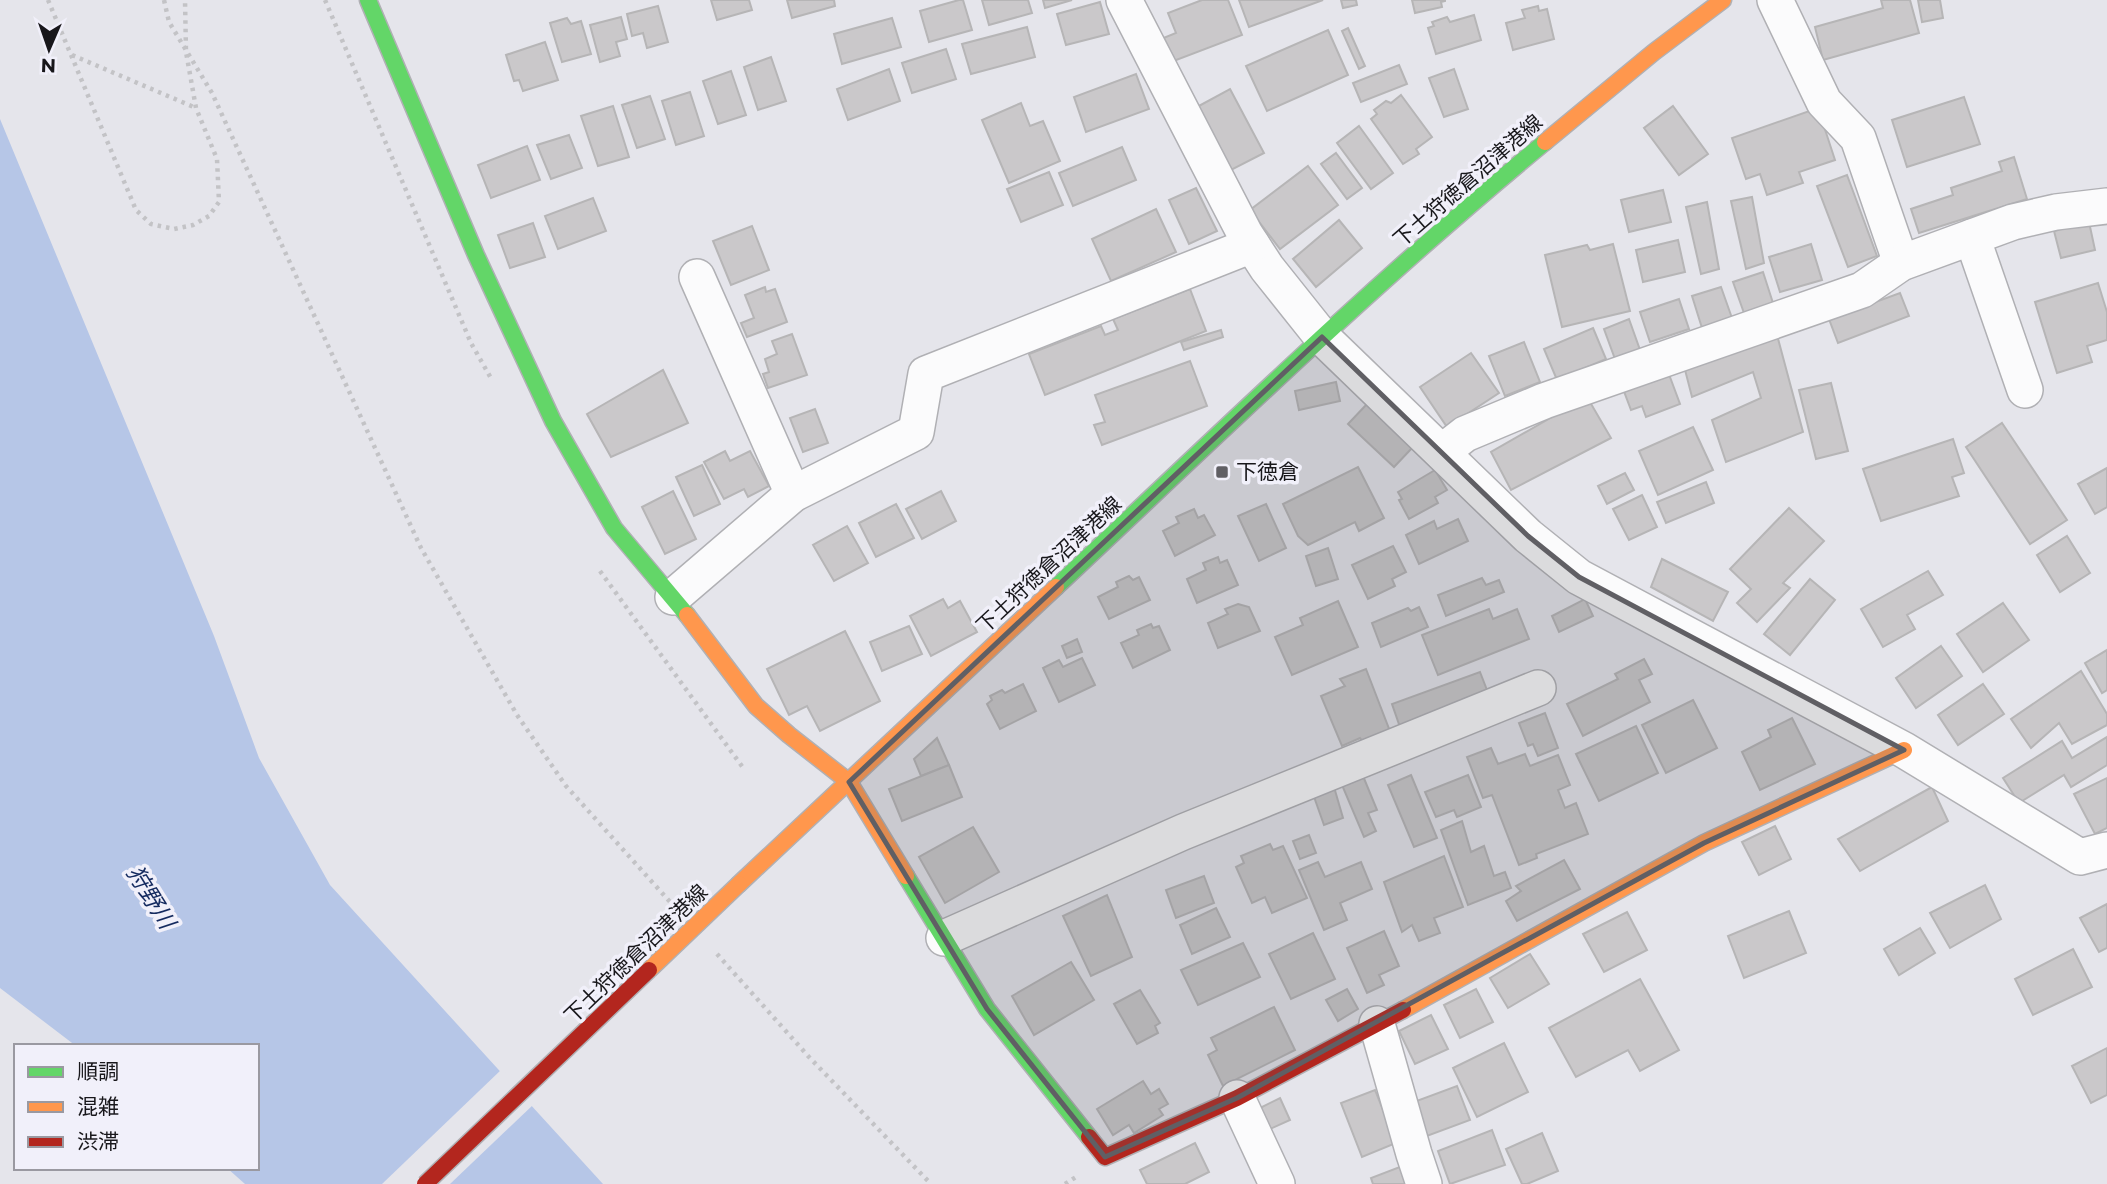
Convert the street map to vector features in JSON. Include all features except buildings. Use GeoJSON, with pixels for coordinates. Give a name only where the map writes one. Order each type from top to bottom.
{"type":"FeatureCollection","features":[{"type":"Feature","properties":{"kind":"street"},"geometry":{"type":"LineString","coordinates":[[368,0],[476,255],[553,421],[614,528],[673,597],[756,706],[849,782],[987,1009],[1105,1157],[1237,1098],[1377,1024],[1704,843],[1904,750]]}},
{"type":"Feature","properties":{"kind":"street"},"geometry":{"type":"LineString","coordinates":[[1124,0],[1252,245],[1280,286],[1322,337],[1528,536],[1578,577],[1904,750],[2080,857],[2103,860]]}},
{"type":"Feature","properties":{"kind":"street","name":"下土狩徳倉沼津港線"},"geometry":{"type":"LineString","coordinates":[[425,1184],[739,884],[1322,337],[1483,192],[1654,52],[1723,0]]}},
{"type":"Feature","properties":{"kind":"street"},"geometry":{"type":"LineString","coordinates":[[1775,0],[1824,102],[1858,138],[1901,263]]}},
{"type":"Feature","properties":{"kind":"street"},"geometry":{"type":"LineString","coordinates":[[1442,452],[1465,434],[1532,406],[1862,290],[1901,263],[2013,222],[2056,212],[2107,205]]}},
{"type":"Feature","properties":{"kind":"street"},"geometry":{"type":"LineString","coordinates":[[1972,237],[2025,390]]}},
{"type":"Feature","properties":{"kind":"street"},"geometry":{"type":"LineString","coordinates":[[673,597],[793,494],[916,432],[926,374],[1252,245]]}},
{"type":"Feature","properties":{"kind":"street"},"geometry":{"type":"LineString","coordinates":[[698,276],[793,494]]}},
{"type":"Feature","properties":{"kind":"street"},"geometry":{"type":"LineString","coordinates":[[944,939],[1183,832],[1538,688]]}},
{"type":"Feature","properties":{"kind":"street"},"geometry":{"type":"LineString","coordinates":[[1377,1024],[1424,1184]]}},
{"type":"Feature","properties":{"kind":"street"},"geometry":{"type":"LineString","coordinates":[[1237,1098],[1277,1184]]}},
{"type":"Feature","properties":{"kind":"path"},"geometry":{"type":"LineString","coordinates":[[48,0],[136,210],[151,223],[174,229],[193,225],[209,216],[219,202],[217,159],[196,108],[186,52],[185,0]]}},
{"type":"Feature","properties":{"kind":"path"},"geometry":{"type":"LineString","coordinates":[[164,0],[169,22],[212,93],[421,548],[517,715],[566,786],[674,906]]}},
{"type":"Feature","properties":{"kind":"path"},"geometry":{"type":"LineString","coordinates":[[71,55],[196,108]]}},
{"type":"Feature","properties":{"kind":"path"},"geometry":{"type":"LineString","coordinates":[[710,947],[809,1057],[930,1184]]}},
{"type":"Feature","properties":{"kind":"highlighted area"},"geometry":{"type":"Polygon","coordinates":[[[1322,337],[1528,536],[1579,577],[1904,750],[1704,843],[1237,1098],[1105,1157],[987,1009],[849,782],[1322,337]]]}},
{"type":"Feature","properties":{"kind":"water","name":"狩野川"},"geometry":{"type":"Polygon","coordinates":[[[0,119],[214,636],[259,758],[330,885],[603,1184],[245,1184],[229,1170],[259,1170],[259,1044],[73,1044],[0,988],[0,119]]]}},
{"type":"Feature","properties":{"kind":"pier"},"geometry":{"type":"Polygon","coordinates":[[[502,1069],[534,1104],[450,1184],[382,1184],[502,1069]]]}},
{"type":"Feature","properties":{"kind":"traffic: fast"},"geometry":{"type":"LineString","coordinates":[[368,0],[476,255],[553,421],[614,528],[687,615]]}},
{"type":"Feature","properties":{"kind":"traffic: fast"},"geometry":{"type":"LineString","coordinates":[[1056,587],[1358,305],[1545,142]]}},
{"type":"Feature","properties":{"kind":"traffic: fast"},"geometry":{"type":"LineString","coordinates":[[906,876],[987,1009],[1089,1137]]}},
{"type":"Feature","properties":{"kind":"traffic: slow"},"geometry":{"type":"LineString","coordinates":[[1545,142],[1654,52],[1723,0]]}},
{"type":"Feature","properties":{"kind":"traffic: slow"},"geometry":{"type":"LineString","coordinates":[[739,884],[1056,587]]}},
{"type":"Feature","properties":{"kind":"traffic: slow"},"geometry":{"type":"LineString","coordinates":[[687,615],[756,706],[849,782],[906,876]]}},
{"type":"Feature","properties":{"kind":"traffic: slow"},"geometry":{"type":"LineString","coordinates":[[1403,1010],[1704,843],[1904,750]]}},
{"type":"Feature","properties":{"kind":"traffic: slow"},"geometry":{"type":"LineString","coordinates":[[649,970],[739,884]]}},
{"type":"Feature","properties":{"kind":"traffic: jam"},"geometry":{"type":"LineString","coordinates":[[425,1184],[649,970]]}},
{"type":"Feature","properties":{"kind":"traffic: jam"},"geometry":{"type":"LineString","coordinates":[[1089,1137],[1105,1157],[1237,1098],[1403,1010]]}},
{"type":"Feature","properties":{"kind":"place","name":"下徳倉"},"geometry":{"type":"Point","coordinates":[1222,472]}}]}
